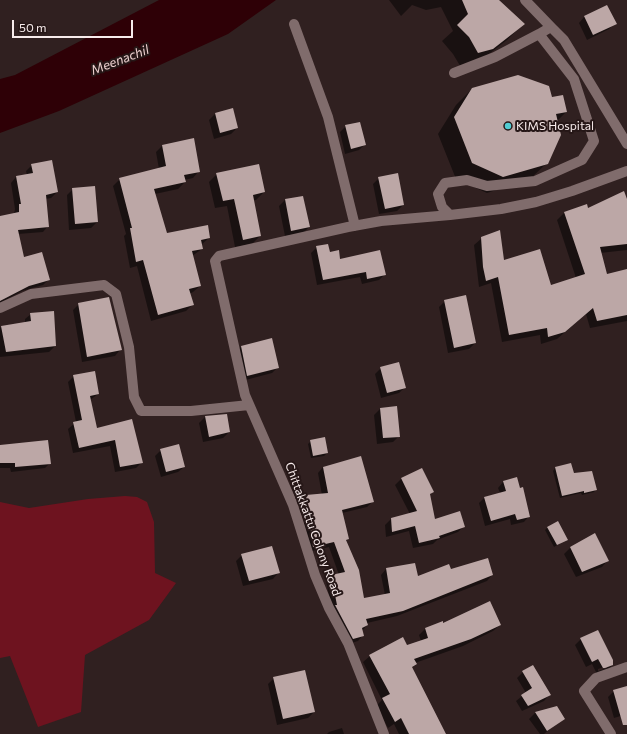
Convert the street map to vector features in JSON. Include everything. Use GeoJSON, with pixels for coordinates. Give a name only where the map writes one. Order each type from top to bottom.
{"type":"FeatureCollection","features":[{"type":"Feature","properties":{"kind":"street"},"geometry":{"type":"LineString","coordinates":[[525,0],[564,40],[627,144]]}},
{"type":"Feature","properties":{"kind":"street"},"geometry":{"type":"LineString","coordinates":[[294,24],[328,117],[355,226],[380,221],[462,215],[536,202],[627,171]]}},
{"type":"Feature","properties":{"kind":"street"},"geometry":{"type":"LineString","coordinates":[[454,73],[495,57],[551,27]]}},
{"type":"Feature","properties":{"kind":"street"},"geometry":{"type":"LineString","coordinates":[[450,215],[442,207],[438,194],[445,183],[468,180],[487,186],[535,181],[582,160],[594,141],[574,79],[539,34]]}},
{"type":"Feature","properties":{"kind":"street","name":"Chittakkattu Colony Road"},"geometry":{"type":"LineString","coordinates":[[355,226],[216,258],[216,261],[245,395],[293,505],[315,575],[329,608],[348,643],[384,734]]}},
{"type":"Feature","properties":{"kind":"street"},"geometry":{"type":"LineString","coordinates":[[0,308],[31,294],[104,285],[116,294],[129,348],[134,396],[141,411],[191,411],[249,405]]}},
{"type":"Feature","properties":{"kind":"street"},"geometry":{"type":"LineString","coordinates":[[611,734],[584,691],[596,678],[627,668]]}},
{"type":"Feature","properties":{"kind":"shaded area"},"geometry":{"type":"Polygon","coordinates":[[[125,496],[137,497],[147,502],[154,522],[155,573],[176,583],[149,620],[85,655],[81,712],[38,727],[10,656],[0,658],[0,502],[29,508],[88,499],[125,496]]]}},
{"type":"Feature","properties":{"kind":"water","name":"Meenachil"},"geometry":{"type":"Polygon","coordinates":[[[159,0],[276,0],[228,34],[59,111],[0,133],[0,79],[15,75],[159,0]]]}},
{"type":"Feature","properties":{"kind":"building"},"geometry":{"type":"Polygon","coordinates":[[[462,0],[499,0],[525,24],[493,49],[478,53],[469,37],[457,25],[468,14],[462,0]]]}},
{"type":"Feature","properties":{"kind":"building"},"geometry":{"type":"Polygon","coordinates":[[[607,5],[617,24],[593,35],[584,16],[607,5]]]}},
{"type":"Feature","properties":{"kind":"building","name":"KIMS Hospital"},"geometry":{"type":"Polygon","coordinates":[[[518,75],[549,86],[552,97],[563,95],[567,112],[556,114],[561,135],[548,164],[503,177],[472,163],[454,117],[472,88],[518,75]]]}},
{"type":"Feature","properties":{"kind":"building"},"geometry":{"type":"Polygon","coordinates":[[[233,108],[238,128],[220,133],[215,113],[233,108]]]}},
{"type":"Feature","properties":{"kind":"building"},"geometry":{"type":"Polygon","coordinates":[[[360,122],[366,145],[351,149],[345,125],[360,122]]]}},
{"type":"Feature","properties":{"kind":"building"},"geometry":{"type":"Polygon","coordinates":[[[194,138],[200,172],[184,175],[186,182],[154,189],[167,233],[208,225],[210,238],[201,240],[203,249],[192,251],[201,286],[189,289],[194,305],[158,315],[143,260],[136,262],[130,228],[132,228],[119,178],[166,166],[162,145],[194,138]]]}},
{"type":"Feature","properties":{"kind":"building"},"geometry":{"type":"Polygon","coordinates":[[[52,160],[58,192],[46,195],[49,227],[18,230],[24,257],[42,252],[50,280],[29,286],[0,301],[0,216],[19,212],[19,204],[21,204],[16,176],[33,173],[31,164],[52,160]]]}},
{"type":"Feature","properties":{"kind":"building"},"geometry":{"type":"Polygon","coordinates":[[[259,164],[265,192],[253,195],[261,236],[243,240],[234,199],[223,201],[216,173],[259,164]]]}},
{"type":"Feature","properties":{"kind":"building"},"geometry":{"type":"Polygon","coordinates":[[[398,173],[404,205],[385,209],[378,177],[398,173]]]}},
{"type":"Feature","properties":{"kind":"building"},"geometry":{"type":"Polygon","coordinates":[[[95,186],[98,222],[75,224],[72,188],[95,186]]]}},
{"type":"Feature","properties":{"kind":"building"},"geometry":{"type":"Polygon","coordinates":[[[624,191],[627,199],[627,244],[600,247],[607,274],[627,269],[627,315],[597,321],[593,308],[565,332],[548,337],[547,328],[509,335],[498,277],[486,281],[483,267],[481,237],[500,230],[504,260],[540,249],[551,285],[585,274],[564,212],[587,204],[588,208],[624,191]]]}},
{"type":"Feature","properties":{"kind":"building"},"geometry":{"type":"Polygon","coordinates":[[[303,196],[310,227],[291,231],[285,199],[303,196]]]}},
{"type":"Feature","properties":{"kind":"building"},"geometry":{"type":"Polygon","coordinates":[[[328,244],[330,252],[339,250],[340,259],[380,250],[386,275],[367,279],[366,272],[323,280],[316,246],[328,244]]]}},
{"type":"Feature","properties":{"kind":"building"},"geometry":{"type":"Polygon","coordinates":[[[466,295],[476,343],[454,348],[444,300],[466,295]]]}},
{"type":"Feature","properties":{"kind":"building"},"geometry":{"type":"Polygon","coordinates":[[[109,297],[122,350],[87,357],[78,303],[109,297]]]}},
{"type":"Feature","properties":{"kind":"building"},"geometry":{"type":"Polygon","coordinates":[[[54,311],[56,346],[6,352],[1,326],[31,321],[30,313],[54,311]]]}},
{"type":"Feature","properties":{"kind":"building"},"geometry":{"type":"Polygon","coordinates":[[[272,338],[279,368],[247,376],[241,346],[272,338]]]}},
{"type":"Feature","properties":{"kind":"building"},"geometry":{"type":"Polygon","coordinates":[[[399,362],[406,388],[387,393],[380,367],[399,362]]]}},
{"type":"Feature","properties":{"kind":"building"},"geometry":{"type":"Polygon","coordinates":[[[95,371],[99,394],[90,396],[97,428],[132,419],[143,463],[120,467],[115,440],[79,448],[73,422],[82,420],[73,375],[95,371]]]}},
{"type":"Feature","properties":{"kind":"building"},"geometry":{"type":"Polygon","coordinates":[[[397,406],[400,437],[383,438],[380,408],[397,406]]]}},
{"type":"Feature","properties":{"kind":"building"},"geometry":{"type":"Polygon","coordinates":[[[227,414],[230,432],[209,437],[205,416],[227,414]]]}},
{"type":"Feature","properties":{"kind":"building"},"geometry":{"type":"Polygon","coordinates":[[[325,437],[328,453],[313,456],[310,440],[325,437]]]}},
{"type":"Feature","properties":{"kind":"building"},"geometry":{"type":"Polygon","coordinates":[[[48,440],[51,464],[15,467],[15,463],[0,463],[0,445],[48,440]]]}},
{"type":"Feature","properties":{"kind":"building"},"geometry":{"type":"Polygon","coordinates":[[[179,444],[185,467],[166,472],[160,449],[179,444]]]}},
{"type":"Feature","properties":{"kind":"building"},"geometry":{"type":"Polygon","coordinates":[[[361,456],[374,502],[342,510],[349,539],[346,540],[359,570],[364,598],[390,593],[386,568],[415,563],[418,576],[449,564],[451,569],[488,558],[493,575],[403,611],[366,619],[368,625],[362,628],[364,636],[353,639],[335,605],[337,605],[331,575],[345,572],[334,542],[313,547],[306,495],[328,493],[323,467],[361,456]]]}},
{"type":"Feature","properties":{"kind":"building"},"geometry":{"type":"Polygon","coordinates":[[[571,463],[574,473],[592,471],[597,490],[584,493],[584,491],[562,496],[555,467],[571,463]]]}},
{"type":"Feature","properties":{"kind":"building"},"geometry":{"type":"Polygon","coordinates":[[[422,468],[434,492],[430,494],[435,519],[460,511],[465,527],[439,536],[440,538],[419,543],[415,526],[392,532],[391,518],[417,511],[401,478],[422,468]]]}},
{"type":"Feature","properties":{"kind":"building"},"geometry":{"type":"Polygon","coordinates":[[[517,477],[520,488],[523,487],[530,517],[517,520],[515,514],[491,521],[484,497],[506,491],[503,481],[517,477]]]}},
{"type":"Feature","properties":{"kind":"building"},"geometry":{"type":"Polygon","coordinates":[[[558,521],[568,540],[557,545],[547,527],[558,521]]]}},
{"type":"Feature","properties":{"kind":"building"},"geometry":{"type":"Polygon","coordinates":[[[595,533],[609,561],[582,572],[570,547],[595,533]]]}},
{"type":"Feature","properties":{"kind":"building"},"geometry":{"type":"Polygon","coordinates":[[[272,546],[280,573],[249,581],[241,554],[272,546]]]}},
{"type":"Feature","properties":{"kind":"building"},"geometry":{"type":"Polygon","coordinates":[[[490,601],[501,625],[471,639],[414,659],[417,664],[412,667],[446,734],[409,734],[401,718],[395,722],[382,698],[390,694],[369,655],[403,637],[407,645],[428,638],[425,628],[443,621],[443,623],[490,601]]]}},
{"type":"Feature","properties":{"kind":"building"},"geometry":{"type":"Polygon","coordinates":[[[598,630],[613,660],[613,665],[605,668],[603,668],[598,659],[592,662],[580,638],[598,630]]]}},
{"type":"Feature","properties":{"kind":"building"},"geometry":{"type":"Polygon","coordinates":[[[533,665],[551,695],[528,706],[521,695],[532,688],[522,671],[533,665]]]}},
{"type":"Feature","properties":{"kind":"building"},"geometry":{"type":"Polygon","coordinates":[[[305,670],[315,712],[283,719],[273,677],[305,670]]]}},
{"type":"Feature","properties":{"kind":"building"},"geometry":{"type":"Polygon","coordinates":[[[627,686],[627,725],[623,725],[613,690],[627,686]]]}},
{"type":"Feature","properties":{"kind":"building"},"geometry":{"type":"Polygon","coordinates":[[[557,706],[565,719],[547,731],[535,712],[557,706]]]}},
{"type":"Feature","properties":{"kind":"place","name":"KIMS Hospital"},"geometry":{"type":"Point","coordinates":[508,126]}}]}
